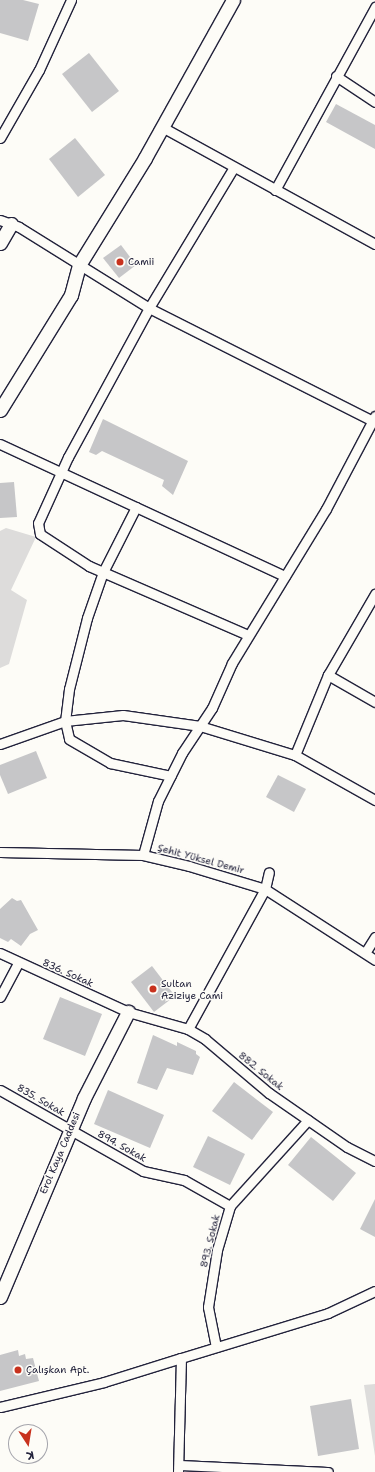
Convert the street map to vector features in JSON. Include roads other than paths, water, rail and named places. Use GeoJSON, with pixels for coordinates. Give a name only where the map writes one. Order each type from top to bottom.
{"type":"FeatureCollection","features":[{"type":"Feature","properties":{"kind":"street"},"geometry":{"type":"LineString","coordinates":[[0,138],[39,70],[71,0]]}},
{"type":"Feature","properties":{"kind":"street"},"geometry":{"type":"LineString","coordinates":[[0,410],[71,295],[79,265],[162,127],[233,0]]}},
{"type":"Feature","properties":{"kind":"street"},"geometry":{"type":"LineString","coordinates":[[275,190],[375,7]]}},
{"type":"Feature","properties":{"kind":"street"},"geometry":{"type":"LineString","coordinates":[[336,76],[375,102]]}},
{"type":"Feature","properties":{"kind":"street"},"geometry":{"type":"LineString","coordinates":[[162,127],[375,244]]}},
{"type":"Feature","properties":{"kind":"street"},"geometry":{"type":"LineString","coordinates":[[234,167],[149,308],[68,457],[62,473],[38,522],[40,534],[89,566],[248,635]]}},
{"type":"Feature","properties":{"kind":"street"},"geometry":{"type":"LineString","coordinates":[[0,243],[5,222],[149,308],[374,420],[326,509],[232,663],[212,708],[182,753],[172,776],[158,801],[143,855]]}},
{"type":"Feature","properties":{"kind":"street"},"geometry":{"type":"LineString","coordinates":[[0,444],[285,576]]}},
{"type":"Feature","properties":{"kind":"street"},"geometry":{"type":"LineString","coordinates":[[136,507],[103,572],[87,618],[69,689],[65,721],[69,740],[110,763],[172,776]]}},
{"type":"Feature","properties":{"kind":"street"},"geometry":{"type":"LineString","coordinates":[[295,755],[328,676],[375,594]]}},
{"type":"Feature","properties":{"kind":"street"},"geometry":{"type":"LineString","coordinates":[[328,676],[375,702]]}},
{"type":"Feature","properties":{"kind":"street"},"geometry":{"type":"LineString","coordinates":[[0,744],[65,721],[123,715],[200,726],[295,755],[375,800]]}},
{"type":"Feature","properties":{"kind":"street","name":"Şehit Yüksel Demir"},"geometry":{"type":"LineString","coordinates":[[0,852],[143,855],[189,866],[265,889],[375,960]]}},
{"type":"Feature","properties":{"kind":"street"},"geometry":{"type":"LineString","coordinates":[[188,1029],[265,889],[269,872]]}},
{"type":"Feature","properties":{"kind":"street"},"geometry":{"type":"LineString","coordinates":[[365,953],[375,937]]}},
{"type":"Feature","properties":{"kind":"street","name":"836. Sokak"},"geometry":{"type":"LineString","coordinates":[[0,953],[18,963],[128,1012]]}},
{"type":"Feature","properties":{"kind":"street"},"geometry":{"type":"LineString","coordinates":[[0,997],[18,963]]}},
{"type":"Feature","properties":{"kind":"street","name":"882. Sokak"},"geometry":{"type":"LineString","coordinates":[[128,1012],[188,1029],[205,1039],[269,1093],[347,1147],[375,1161]]}},
{"type":"Feature","properties":{"kind":"street","name":"Erol Kaya Caddesi"},"geometry":{"type":"LineString","coordinates":[[0,1297],[70,1130],[128,1012]]}},
{"type":"Feature","properties":{"kind":"street","name":"835. Sokak"},"geometry":{"type":"LineString","coordinates":[[0,1090],[70,1130]]}},
{"type":"Feature","properties":{"kind":"street","name":"893. Sokak"},"geometry":{"type":"LineString","coordinates":[[216,1347],[208,1307],[217,1250],[230,1206],[308,1120]]}},
{"type":"Feature","properties":{"kind":"street","name":"894. Sokak"},"geometry":{"type":"LineString","coordinates":[[70,1130],[143,1171],[184,1180],[230,1206]]}},
{"type":"Feature","properties":{"kind":"street"},"geometry":{"type":"LineString","coordinates":[[0,1407],[104,1382],[328,1313],[375,1291]]}},
{"type":"Feature","properties":{"kind":"street"},"geometry":{"type":"LineString","coordinates":[[181,1358],[178,1469],[328,1472]]}},
{"type":"Feature","properties":{"kind":"place","name":"Camii"},"geometry":{"type":"Point","coordinates":[120,262]}},
{"type":"Feature","properties":{"kind":"place","name":"Sultan Aziziye Cami"},"geometry":{"type":"Point","coordinates":[153,989]}},
{"type":"Feature","properties":{"kind":"place","name":"Çalışkan Apt."},"geometry":{"type":"Point","coordinates":[18,1370]}}]}
